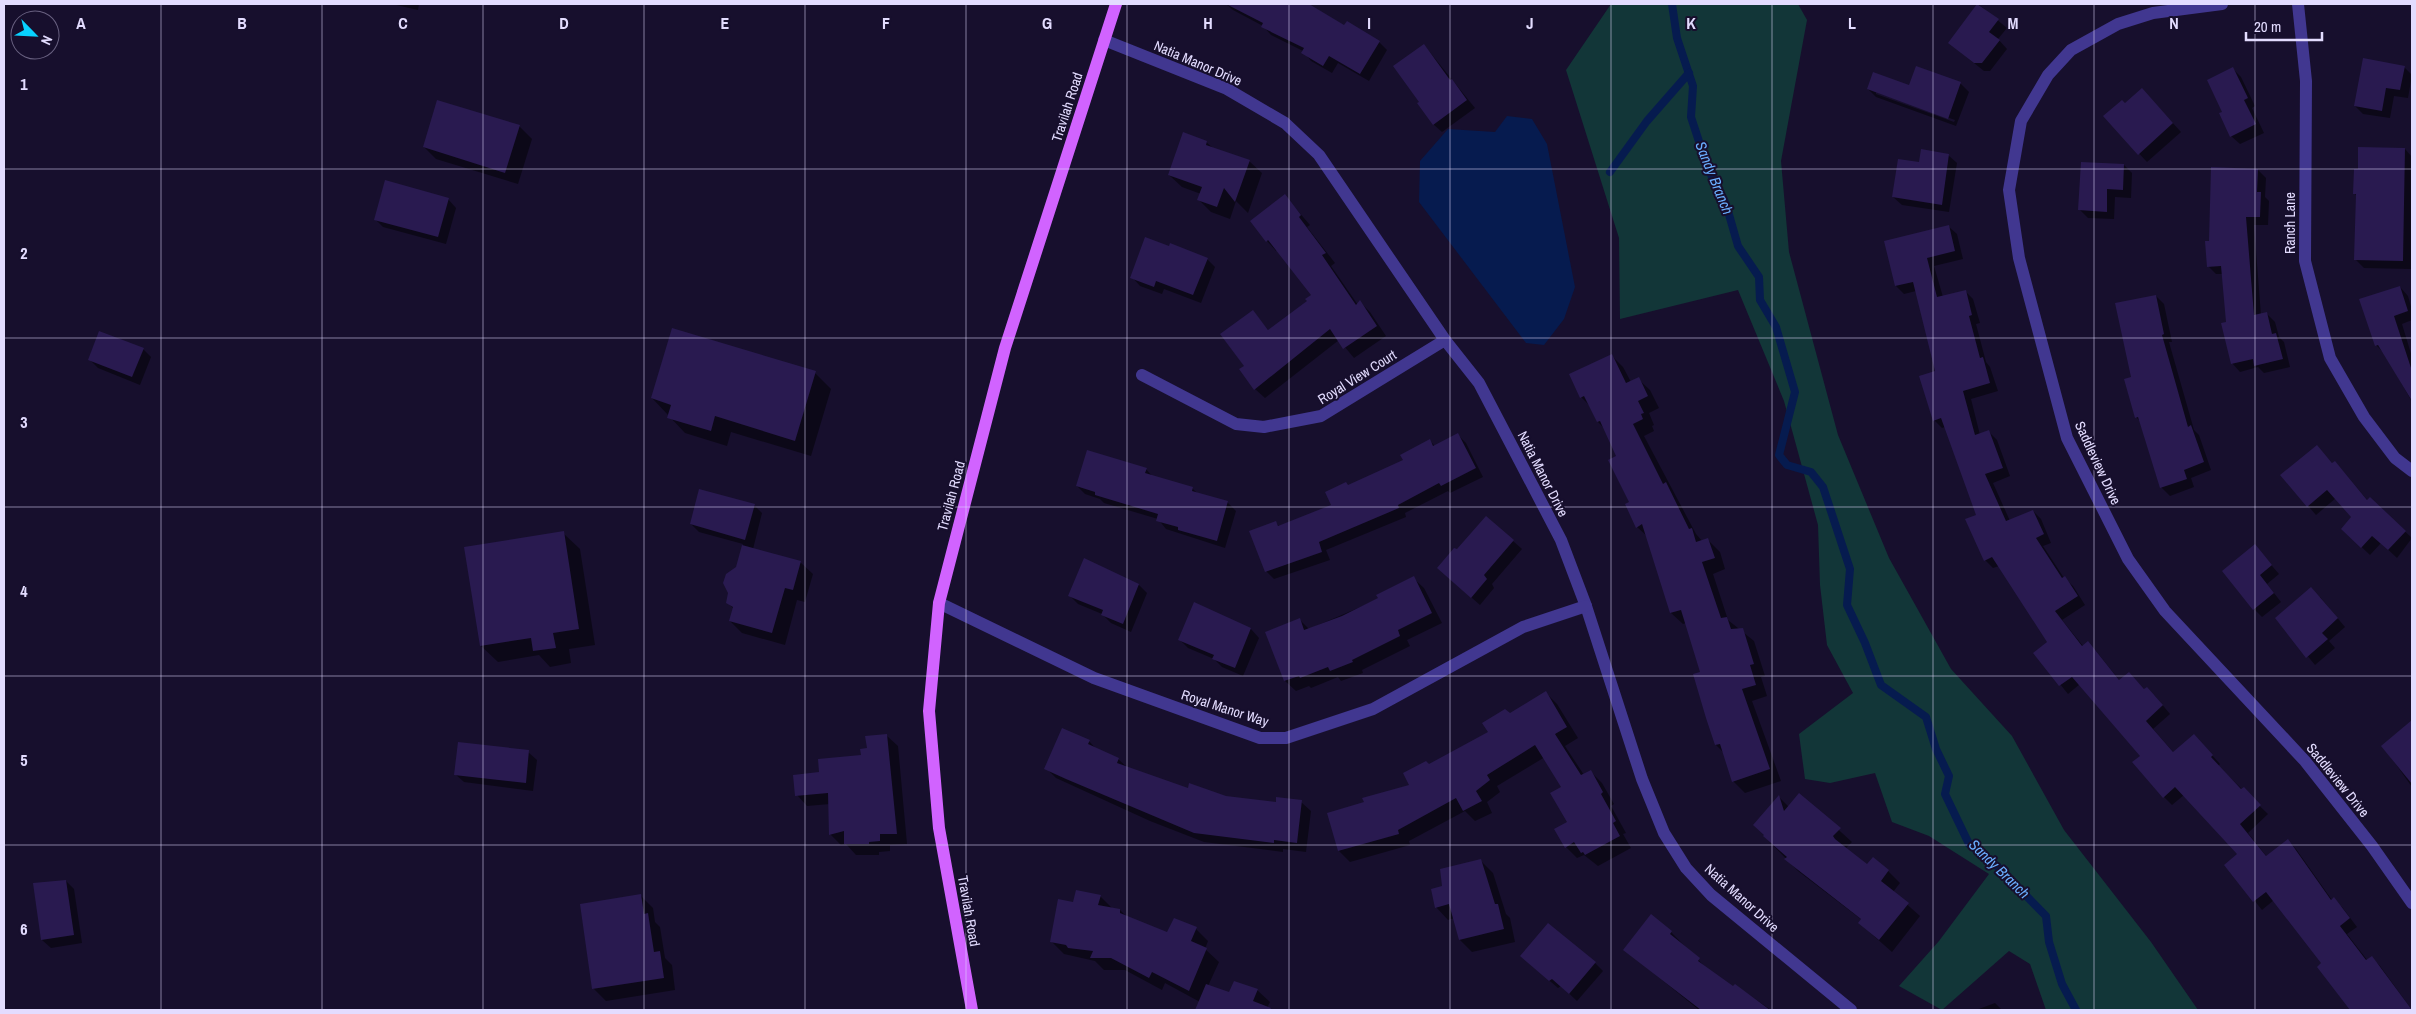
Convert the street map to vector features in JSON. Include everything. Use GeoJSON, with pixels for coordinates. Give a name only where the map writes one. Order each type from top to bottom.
{"type":"FeatureCollection","features":[{"type":"Feature","properties":{"kind":"main road","name":"Travilah Road"},"geometry":{"type":"LineString","coordinates":[[972,1010],[939,828],[930,721],[939,603],[1005,348],[1116,4]]}},
{"type":"Feature","properties":{"kind":"street","name":"Saddleview Drive"},"geometry":{"type":"LineString","coordinates":[[2222,4],[2153,12],[2118,24],[2071,50],[2048,76],[2022,122],[2009,190],[2019,258],[2067,438],[2128,559],[2165,611],[2305,762],[2372,846],[2412,903]]}},
{"type":"Feature","properties":{"kind":"street","name":"Ranch Lane"},"geometry":{"type":"LineString","coordinates":[[2298,4],[2306,81],[2305,261],[2330,358],[2364,417],[2395,458],[2412,471]]}},
{"type":"Feature","properties":{"kind":"street","name":"Natia Manor Drive"},"geometry":{"type":"LineString","coordinates":[[1104,40],[1227,89],[1285,123],[1320,155],[1445,340],[1479,383],[1561,540],[1586,606],[1642,779],[1664,833],[1686,868],[1711,895],[1850,1010]]}},
{"type":"Feature","properties":{"kind":"street","name":"Royal View Court"},"geometry":{"type":"LineString","coordinates":[[1142,375],[1236,424],[1264,427],[1321,416],[1445,340]]}},
{"type":"Feature","properties":{"kind":"street","name":"Royal Manor Way"},"geometry":{"type":"LineString","coordinates":[[939,603],[1094,678],[1260,738],[1286,738],[1373,709],[1523,627],[1586,606]]}},
{"type":"Feature","properties":{"kind":"green space"},"geometry":{"type":"Polygon","coordinates":[[[1611,4],[1798,4],[1807,20],[1781,161],[1789,252],[1838,435],[1889,558],[1951,669],[2012,736],[2064,830],[2151,942],[2198,1010],[2046,1010],[2030,964],[2009,951],[1942,1010],[1899,986],[1939,941],[1989,874],[1929,836],[1892,822],[1875,773],[1830,783],[1805,779],[1799,734],[1853,693],[1827,645],[1820,585],[1818,525],[1784,401],[1738,290],[1620,319],[1619,238],[1566,70],[1611,4]]]}},
{"type":"Feature","properties":{"kind":"water"},"geometry":{"type":"Polygon","coordinates":[[[1507,116],[1532,119],[1547,144],[1575,287],[1564,319],[1544,345],[1526,343],[1419,202],[1420,161],[1448,129],[1495,132],[1507,116]]]}},
{"type":"Feature","properties":{"kind":"building"},"geometry":{"type":"Polygon","coordinates":[[[1226,4],[1309,4],[1344,25],[1347,21],[1380,41],[1360,74],[1329,56],[1323,66],[1301,53],[1304,48],[1261,27],[1263,23],[1226,4]]]}},
{"type":"Feature","properties":{"kind":"building"},"geometry":{"type":"Polygon","coordinates":[[[1977,4],[1999,19],[1989,32],[2000,40],[1982,63],[1974,63],[1948,43],[1977,4]]]}},
{"type":"Feature","properties":{"kind":"building"},"geometry":{"type":"Polygon","coordinates":[[[1424,44],[1467,100],[1433,125],[1393,66],[1424,44]]]}},
{"type":"Feature","properties":{"kind":"building"},"geometry":{"type":"Polygon","coordinates":[[[2363,58],[2405,66],[2400,90],[2386,88],[2382,111],[2354,106],[2363,58]]]}},
{"type":"Feature","properties":{"kind":"building"},"geometry":{"type":"Polygon","coordinates":[[[1916,66],[1961,82],[1948,119],[1867,89],[1873,72],[1909,85],[1916,66]]]}},
{"type":"Feature","properties":{"kind":"building"},"geometry":{"type":"Polygon","coordinates":[[[2233,67],[2248,98],[2244,100],[2256,124],[2230,137],[2219,113],[2222,112],[2207,80],[2233,67]]]}},
{"type":"Feature","properties":{"kind":"building"},"geometry":{"type":"Polygon","coordinates":[[[2142,88],[2173,123],[2138,155],[2103,116],[2122,100],[2125,103],[2142,88]]]}},
{"type":"Feature","properties":{"kind":"building"},"geometry":{"type":"Polygon","coordinates":[[[437,100],[520,125],[505,173],[423,147],[437,100]]]}},
{"type":"Feature","properties":{"kind":"building"},"geometry":{"type":"Polygon","coordinates":[[[1183,132],[1207,141],[1206,145],[1250,160],[1235,202],[1224,188],[1217,207],[1197,200],[1202,187],[1168,175],[1183,132]]]}},
{"type":"Feature","properties":{"kind":"building"},"geometry":{"type":"Polygon","coordinates":[[[2358,147],[2405,148],[2403,261],[2354,260],[2356,194],[2353,194],[2354,169],[2358,169],[2358,147]]]}},
{"type":"Feature","properties":{"kind":"building"},"geometry":{"type":"Polygon","coordinates":[[[1921,149],[1949,154],[1942,205],[1892,197],[1898,159],[1919,162],[1921,149]]]}},
{"type":"Feature","properties":{"kind":"building"},"geometry":{"type":"Polygon","coordinates":[[[2081,162],[2124,164],[2123,190],[2107,189],[2107,212],[2078,210],[2081,162]]]}},
{"type":"Feature","properties":{"kind":"building"},"geometry":{"type":"Polygon","coordinates":[[[2211,167],[2258,169],[2257,192],[2261,192],[2260,217],[2246,217],[2254,315],[2267,312],[2272,334],[2276,333],[2283,359],[2254,366],[2253,359],[2231,364],[2221,323],[2226,322],[2221,266],[2207,267],[2205,241],[2209,241],[2211,167]]]}},
{"type":"Feature","properties":{"kind":"building"},"geometry":{"type":"Polygon","coordinates":[[[385,180],[449,198],[438,237],[374,220],[385,180]]]}},
{"type":"Feature","properties":{"kind":"building"},"geometry":{"type":"Polygon","coordinates":[[[1285,194],[1301,215],[1299,217],[1326,253],[1322,255],[1356,305],[1360,300],[1377,326],[1343,349],[1330,329],[1254,390],[1239,369],[1244,366],[1220,334],[1253,310],[1268,330],[1307,301],[1305,299],[1311,295],[1268,240],[1266,242],[1250,221],[1285,194]]]}},
{"type":"Feature","properties":{"kind":"building"},"geometry":{"type":"Polygon","coordinates":[[[1949,225],[1955,251],[1927,258],[1937,297],[1966,290],[1972,315],[1969,316],[1980,358],[1983,357],[1990,383],[1963,391],[1975,435],[1989,430],[2003,468],[1985,474],[2006,521],[2033,510],[2044,534],[2036,538],[2062,578],[2065,576],[2078,596],[2055,611],[2082,646],[2088,641],[2119,680],[2129,672],[2144,689],[2147,687],[2163,705],[2146,721],[2173,752],[2194,734],[2213,755],[2211,757],[2241,789],[2244,787],[2261,805],[2240,824],[2266,856],[2288,839],[2331,900],[2334,897],[2350,918],[2340,926],[2366,960],[2372,956],[2412,1010],[2350,1010],[2317,967],[2321,963],[2266,892],[2253,902],[2224,865],[2237,854],[2175,787],[2163,798],[2132,762],[2140,756],[2072,677],[2059,686],[2033,653],[2047,642],[1992,557],[1984,561],[1965,519],[1976,515],[1941,418],[1933,421],[1919,376],[1935,371],[1913,282],[1895,286],[1884,241],[1949,225]]]}},
{"type":"Feature","properties":{"kind":"building"},"geometry":{"type":"Polygon","coordinates":[[[1145,237],[1169,246],[1170,243],[1208,258],[1193,295],[1156,281],[1154,287],[1130,278],[1145,237]]]}},
{"type":"Feature","properties":{"kind":"building"},"geometry":{"type":"Polygon","coordinates":[[[2400,286],[2408,311],[2394,316],[2412,371],[2412,401],[2378,345],[2375,346],[2359,299],[2400,286]]]}},
{"type":"Feature","properties":{"kind":"building"},"geometry":{"type":"Polygon","coordinates":[[[2156,295],[2164,334],[2162,335],[2188,427],[2191,425],[2204,462],[2184,470],[2187,479],[2160,488],[2138,417],[2135,418],[2124,379],[2131,377],[2115,303],[2156,295]]]}},
{"type":"Feature","properties":{"kind":"building"},"geometry":{"type":"Polygon","coordinates":[[[672,328],[816,371],[795,441],[715,416],[711,431],[667,418],[671,405],[651,398],[672,328]]]}},
{"type":"Feature","properties":{"kind":"building"},"geometry":{"type":"Polygon","coordinates":[[[99,331],[144,348],[132,377],[88,360],[99,331]]]}},
{"type":"Feature","properties":{"kind":"building"},"geometry":{"type":"Polygon","coordinates":[[[1612,354],[1626,383],[1639,377],[1648,396],[1638,401],[1644,413],[1641,414],[1643,419],[1633,424],[1663,484],[1666,482],[1689,529],[1692,528],[1696,542],[1708,538],[1715,558],[1702,562],[1721,618],[1727,617],[1731,629],[1743,628],[1754,664],[1750,665],[1756,685],[1742,689],[1770,769],[1732,782],[1720,744],[1715,745],[1706,718],[1693,674],[1700,672],[1681,610],[1670,613],[1642,524],[1636,528],[1625,504],[1629,502],[1608,460],[1616,456],[1600,421],[1597,422],[1584,396],[1580,398],[1569,374],[1612,354]]]}},
{"type":"Feature","properties":{"kind":"building"},"geometry":{"type":"Polygon","coordinates":[[[1458,433],[1476,468],[1441,486],[1439,483],[1398,505],[1399,508],[1319,542],[1322,552],[1265,572],[1249,531],[1276,521],[1278,526],[1331,505],[1325,492],[1346,482],[1348,485],[1403,460],[1400,455],[1430,439],[1433,446],[1458,433]]]}},
{"type":"Feature","properties":{"kind":"building"},"geometry":{"type":"Polygon","coordinates":[[[2317,445],[2332,463],[2335,461],[2367,500],[2370,497],[2406,531],[2388,550],[2372,536],[2361,548],[2341,529],[2351,517],[2327,490],[2307,507],[2280,475],[2317,445]]]}},
{"type":"Feature","properties":{"kind":"building"},"geometry":{"type":"Polygon","coordinates":[[[1087,450],[1147,468],[1145,473],[1193,487],[1192,491],[1228,501],[1217,541],[1178,530],[1178,527],[1156,521],[1158,514],[1095,495],[1095,492],[1076,486],[1087,450]]]}},
{"type":"Feature","properties":{"kind":"building"},"geometry":{"type":"Polygon","coordinates":[[[699,489],[755,504],[745,540],[690,524],[699,489]]]}},
{"type":"Feature","properties":{"kind":"building"},"geometry":{"type":"Polygon","coordinates":[[[1486,516],[1514,540],[1484,575],[1487,579],[1471,598],[1437,568],[1454,548],[1457,549],[1486,516]]]}},
{"type":"Feature","properties":{"kind":"building"},"geometry":{"type":"Polygon","coordinates":[[[564,531],[579,629],[553,633],[556,648],[533,651],[531,638],[480,646],[464,547],[564,531]]]}},
{"type":"Feature","properties":{"kind":"building"},"geometry":{"type":"Polygon","coordinates":[[[2255,544],[2272,565],[2260,575],[2274,593],[2253,610],[2222,571],[2255,544]]]}},
{"type":"Feature","properties":{"kind":"building"},"geometry":{"type":"Polygon","coordinates":[[[742,545],[801,561],[793,590],[785,588],[772,633],[729,621],[733,607],[726,603],[728,593],[723,583],[726,574],[736,567],[742,545]]]}},
{"type":"Feature","properties":{"kind":"building"},"geometry":{"type":"Polygon","coordinates":[[[1084,558],[1139,584],[1123,624],[1101,615],[1103,610],[1068,596],[1084,558]]]}},
{"type":"Feature","properties":{"kind":"building"},"geometry":{"type":"Polygon","coordinates":[[[1414,576],[1432,613],[1398,630],[1400,636],[1352,660],[1353,662],[1330,671],[1328,667],[1300,678],[1299,676],[1284,681],[1265,632],[1300,618],[1304,630],[1342,616],[1378,598],[1376,595],[1414,576]]]}},
{"type":"Feature","properties":{"kind":"building"},"geometry":{"type":"Polygon","coordinates":[[[2311,587],[2338,618],[2322,633],[2328,639],[2306,658],[2275,618],[2311,587]]]}},
{"type":"Feature","properties":{"kind":"building"},"geometry":{"type":"Polygon","coordinates":[[[1194,602],[1251,628],[1235,668],[1212,659],[1214,655],[1178,640],[1194,602]]]}},
{"type":"Feature","properties":{"kind":"building"},"geometry":{"type":"Polygon","coordinates":[[[1546,691],[1567,727],[1555,734],[1581,775],[1591,770],[1603,792],[1601,794],[1616,821],[1613,823],[1620,836],[1585,855],[1583,852],[1581,853],[1574,842],[1565,848],[1554,829],[1567,822],[1550,793],[1561,787],[1535,745],[1487,775],[1490,780],[1476,791],[1482,801],[1463,811],[1456,798],[1398,830],[1399,834],[1338,851],[1327,813],[1364,802],[1362,798],[1409,785],[1403,773],[1426,761],[1429,764],[1488,732],[1482,723],[1505,709],[1510,713],[1546,691]]]}},
{"type":"Feature","properties":{"kind":"building"},"geometry":{"type":"Polygon","coordinates":[[[2412,720],[2412,784],[2381,746],[2412,720]]]}},
{"type":"Feature","properties":{"kind":"building"},"geometry":{"type":"Polygon","coordinates":[[[1062,728],[1090,740],[1088,744],[1119,758],[1117,763],[1188,788],[1189,783],[1226,796],[1276,802],[1276,797],[1302,800],[1297,843],[1274,840],[1274,843],[1194,833],[1044,769],[1062,728]]]}},
{"type":"Feature","properties":{"kind":"building"},"geometry":{"type":"Polygon","coordinates":[[[887,734],[897,834],[880,834],[880,841],[869,842],[869,844],[844,844],[844,831],[829,835],[828,793],[795,796],[793,775],[819,772],[818,759],[861,755],[860,749],[867,748],[865,736],[887,734]]]}},
{"type":"Feature","properties":{"kind":"building"},"geometry":{"type":"Polygon","coordinates":[[[458,742],[529,750],[526,783],[454,775],[458,742]]]}},
{"type":"Feature","properties":{"kind":"building"},"geometry":{"type":"Polygon","coordinates":[[[1799,793],[1841,828],[1833,836],[1835,839],[1867,864],[1873,857],[1889,870],[1881,881],[1909,903],[1879,940],[1858,923],[1861,919],[1784,859],[1787,857],[1753,825],[1779,795],[1784,811],[1799,793]]]}},
{"type":"Feature","properties":{"kind":"building"},"geometry":{"type":"Polygon","coordinates":[[[1481,859],[1495,904],[1498,904],[1504,929],[1459,940],[1449,904],[1435,908],[1431,889],[1442,886],[1440,869],[1481,859]]]}},
{"type":"Feature","properties":{"kind":"building"},"geometry":{"type":"Polygon","coordinates":[[[66,880],[74,935],[41,940],[33,883],[66,880]]]}},
{"type":"Feature","properties":{"kind":"building"},"geometry":{"type":"Polygon","coordinates":[[[1076,890],[1101,895],[1098,905],[1120,909],[1120,913],[1167,932],[1174,918],[1197,927],[1191,941],[1207,948],[1189,991],[1152,972],[1149,978],[1111,958],[1090,958],[1093,951],[1068,948],[1066,945],[1050,942],[1058,899],[1073,902],[1076,890]]]}},
{"type":"Feature","properties":{"kind":"building"},"geometry":{"type":"Polygon","coordinates":[[[641,894],[644,914],[648,913],[654,952],[660,951],[664,978],[592,989],[580,904],[641,894]]]}},
{"type":"Feature","properties":{"kind":"building"},"geometry":{"type":"Polygon","coordinates":[[[1651,914],[1672,931],[1670,934],[1700,958],[1698,961],[1733,986],[1735,984],[1770,1010],[1701,1010],[1623,950],[1651,914]]]}},
{"type":"Feature","properties":{"kind":"building"},"geometry":{"type":"Polygon","coordinates":[[[1548,923],[1596,962],[1569,994],[1552,979],[1549,981],[1520,956],[1548,923]]]}},
{"type":"Feature","properties":{"kind":"building"},"geometry":{"type":"Polygon","coordinates":[[[1234,981],[1258,989],[1253,1001],[1271,1008],[1270,1010],[1195,1010],[1206,984],[1229,992],[1234,981]]]}},
{"type":"Feature","properties":{"kind":"waterway","name":"Sandy Branch"},"geometry":{"type":"LineString","coordinates":[[1672,4],[1677,38],[1693,86],[1691,117],[1708,169],[1726,204],[1738,246],[1759,277],[1760,300],[1776,327],[1795,392],[1779,455],[1787,465],[1811,472],[1823,487],[1850,569],[1847,605],[1865,643],[1881,685],[1926,717],[1936,749],[1949,776],[1945,794],[1969,844],[1998,867],[2046,916],[2049,942],[2062,984],[2076,1010]]}},
{"type":"Feature","properties":{"kind":"waterway"},"geometry":{"type":"LineString","coordinates":[[1610,172],[1647,121],[1689,73]]}}]}
